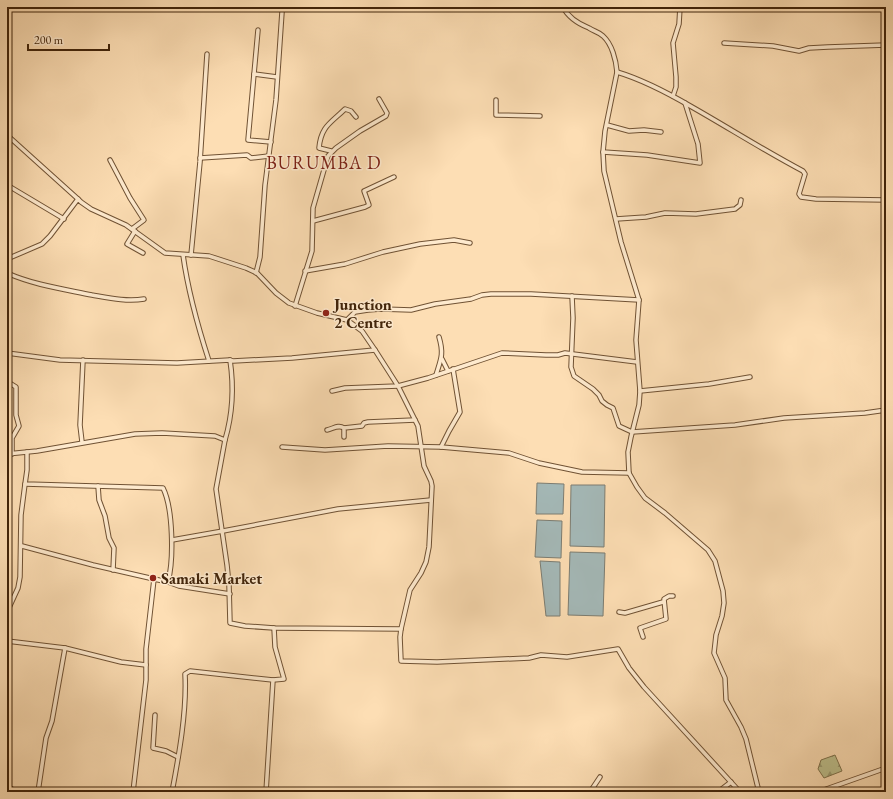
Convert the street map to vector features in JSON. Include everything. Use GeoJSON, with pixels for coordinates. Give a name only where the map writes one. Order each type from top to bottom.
{"type":"FeatureCollection","features":[{"type":"Feature","properties":{"kind":"highway"},"geometry":{"type":"LineString","coordinates":[[7,787],[15,792]]}},
{"type":"Feature","properties":{"kind":"street"},"geometry":{"type":"LineString","coordinates":[[563,7],[573,19],[602,35],[608,42],[615,58],[617,72],[603,152],[604,171],[621,242],[639,300],[636,340],[640,391],[639,405],[628,452],[629,473],[636,487],[645,498],[708,550],[714,561],[723,591],[724,603],[722,616],[716,635],[714,653],[725,678],[726,700],[746,739],[759,792]]}},
{"type":"Feature","properties":{"kind":"street"},"geometry":{"type":"LineString","coordinates":[[673,96],[676,86],[674,43],[679,24],[680,7]]}},
{"type":"Feature","properties":{"kind":"street"},"geometry":{"type":"LineString","coordinates":[[256,273],[260,257],[282,12]]}},
{"type":"Feature","properties":{"kind":"street"},"geometry":{"type":"LineString","coordinates":[[258,30],[248,140],[271,142]]}},
{"type":"Feature","properties":{"kind":"street"},"geometry":{"type":"LineString","coordinates":[[724,43],[773,46],[797,51],[809,48],[886,45]]}},
{"type":"Feature","properties":{"kind":"street"},"geometry":{"type":"LineString","coordinates":[[191,255],[200,158],[207,54]]}},
{"type":"Feature","properties":{"kind":"street"},"geometry":{"type":"LineString","coordinates":[[617,72],[673,96],[779,159],[804,172],[805,174],[799,194],[801,197],[816,199],[886,200]]}},
{"type":"Feature","properties":{"kind":"street"},"geometry":{"type":"LineString","coordinates":[[254,74],[277,77]]}},
{"type":"Feature","properties":{"kind":"street"},"geometry":{"type":"LineString","coordinates":[[295,306],[312,251],[315,201],[328,156],[331,152],[360,131],[386,116],[387,113],[379,99]]}},
{"type":"Feature","properties":{"kind":"street"},"geometry":{"type":"LineString","coordinates":[[496,100],[496,115],[540,116]]}},
{"type":"Feature","properties":{"kind":"street"},"geometry":{"type":"LineString","coordinates":[[603,152],[647,155],[700,163],[698,144],[685,103]]}},
{"type":"Feature","properties":{"kind":"street"},"geometry":{"type":"LineString","coordinates":[[331,152],[319,148],[320,136],[326,127],[345,109],[351,111],[356,117]]}},
{"type":"Feature","properties":{"kind":"street"},"geometry":{"type":"LineString","coordinates":[[607,125],[629,131],[644,130],[661,132]]}},
{"type":"Feature","properties":{"kind":"street"},"geometry":{"type":"LineString","coordinates":[[7,135],[91,209],[117,220],[166,253],[209,256],[246,268],[256,273],[276,294],[295,306],[347,320],[362,331],[398,386],[418,426],[424,466],[431,481],[429,547],[426,562],[410,590],[401,629],[402,662],[529,658],[541,655],[568,657],[618,649],[629,668],[644,687],[740,792]]}},
{"type":"Feature","properties":{"kind":"street"},"geometry":{"type":"LineString","coordinates":[[200,158],[247,155],[251,158],[269,156]]}},
{"type":"Feature","properties":{"kind":"street"},"geometry":{"type":"LineString","coordinates":[[110,160],[130,198],[144,220],[133,230],[127,244],[143,253]]}},
{"type":"Feature","properties":{"kind":"street"},"geometry":{"type":"LineString","coordinates":[[313,221],[369,205],[364,191],[394,177]]}},
{"type":"Feature","properties":{"kind":"street"},"geometry":{"type":"LineString","coordinates":[[7,185],[64,219]]}},
{"type":"Feature","properties":{"kind":"street"},"geometry":{"type":"LineString","coordinates":[[7,259],[42,244],[64,219],[78,199]]}},
{"type":"Feature","properties":{"kind":"street"},"geometry":{"type":"LineString","coordinates":[[616,219],[646,217],[665,213],[696,214],[735,209],[740,205],[741,200]]}},
{"type":"Feature","properties":{"kind":"street"},"geometry":{"type":"LineString","coordinates":[[305,271],[345,264],[383,252],[420,244],[454,240],[470,243]]}},
{"type":"Feature","properties":{"kind":"street"},"geometry":{"type":"LineString","coordinates":[[183,255],[187,282],[209,362]]}},
{"type":"Feature","properties":{"kind":"street"},"geometry":{"type":"LineString","coordinates":[[7,273],[26,280],[73,291],[126,300],[144,299]]}},
{"type":"Feature","properties":{"kind":"street"},"geometry":{"type":"LineString","coordinates":[[347,320],[355,312],[381,309],[411,310],[435,304],[471,299],[482,295],[525,294],[639,300]]}},
{"type":"Feature","properties":{"kind":"street"},"geometry":{"type":"LineString","coordinates":[[572,296],[571,367],[574,376],[600,395],[602,400],[607,405],[615,409],[619,426],[632,432],[734,425],[784,418],[864,413],[886,410]]}},
{"type":"Feature","properties":{"kind":"street"},"geometry":{"type":"LineString","coordinates":[[436,375],[441,361],[442,347],[439,337]]}},
{"type":"Feature","properties":{"kind":"street"},"geometry":{"type":"LineString","coordinates":[[7,353],[60,360],[177,363],[292,358],[375,350]]}},
{"type":"Feature","properties":{"kind":"street"},"geometry":{"type":"LineString","coordinates":[[332,391],[345,388],[398,386],[436,375],[502,352],[558,355],[565,352],[637,362]]}},
{"type":"Feature","properties":{"kind":"street"},"geometry":{"type":"LineString","coordinates":[[441,355],[448,371]]}},
{"type":"Feature","properties":{"kind":"street"},"geometry":{"type":"LineString","coordinates":[[82,442],[80,425],[83,360]]}},
{"type":"Feature","properties":{"kind":"street"},"geometry":{"type":"LineString","coordinates":[[230,360],[233,392],[231,418],[225,440],[216,489],[223,531],[230,594],[230,623],[245,626],[274,628],[401,629]]}},
{"type":"Feature","properties":{"kind":"street"},"geometry":{"type":"LineString","coordinates":[[441,447],[460,412],[453,369]]}},
{"type":"Feature","properties":{"kind":"street"},"geometry":{"type":"LineString","coordinates":[[7,373],[8,382],[16,387],[16,415],[19,422],[18,430],[13,434],[12,438],[12,454]]}},
{"type":"Feature","properties":{"kind":"street"},"geometry":{"type":"LineString","coordinates":[[640,391],[710,384],[750,377]]}},
{"type":"Feature","properties":{"kind":"street"},"geometry":{"type":"LineString","coordinates":[[327,430],[334,427],[344,428],[362,426],[364,423],[368,422],[415,420]]}},
{"type":"Feature","properties":{"kind":"street"},"geometry":{"type":"LineString","coordinates":[[344,428],[344,437]]}},
{"type":"Feature","properties":{"kind":"street"},"geometry":{"type":"LineString","coordinates":[[7,454],[135,434],[162,433],[215,436],[225,440]]}},
{"type":"Feature","properties":{"kind":"street"},"geometry":{"type":"LineString","coordinates":[[282,447],[324,450],[421,446],[441,447],[509,453],[539,464],[582,472],[629,473]]}},
{"type":"Feature","properties":{"kind":"street"},"geometry":{"type":"LineString","coordinates":[[7,612],[18,588],[20,577],[22,546],[21,516],[27,470],[27,452]]}},
{"type":"Feature","properties":{"kind":"street"},"geometry":{"type":"LineString","coordinates":[[25,484],[163,488],[166,496],[172,540],[168,582]]}},
{"type":"Feature","properties":{"kind":"street"},"geometry":{"type":"LineString","coordinates":[[98,486],[99,500],[105,516],[109,538],[114,548],[113,570]]}},
{"type":"Feature","properties":{"kind":"street"},"geometry":{"type":"LineString","coordinates":[[172,540],[338,509],[431,500]]}},
{"type":"Feature","properties":{"kind":"street"},"geometry":{"type":"LineString","coordinates":[[22,546],[113,570],[168,582],[173,585],[230,594]]}},
{"type":"Feature","properties":{"kind":"street"},"geometry":{"type":"LineString","coordinates":[[133,792],[146,680],[154,579]]}},
{"type":"Feature","properties":{"kind":"street"},"geometry":{"type":"LineString","coordinates":[[619,612],[625,613],[663,602],[664,599],[669,596],[673,596]]}},
{"type":"Feature","properties":{"kind":"street"},"geometry":{"type":"LineString","coordinates":[[643,637],[640,628],[666,619],[663,602]]}},
{"type":"Feature","properties":{"kind":"street"},"geometry":{"type":"LineString","coordinates":[[172,792],[178,757],[187,672],[273,680],[285,679],[275,647],[274,628]]}},
{"type":"Feature","properties":{"kind":"street"},"geometry":{"type":"LineString","coordinates":[[7,641],[65,648],[121,662],[146,665]]}},
{"type":"Feature","properties":{"kind":"street"},"geometry":{"type":"LineString","coordinates":[[38,792],[46,738],[52,721],[65,648]]}},
{"type":"Feature","properties":{"kind":"street"},"geometry":{"type":"LineString","coordinates":[[266,792],[273,680]]}},
{"type":"Feature","properties":{"kind":"street"},"geometry":{"type":"LineString","coordinates":[[155,715],[153,748],[166,751],[178,757]]}},
{"type":"Feature","properties":{"kind":"street"},"geometry":{"type":"LineString","coordinates":[[818,792],[886,768]]}},
{"type":"Feature","properties":{"kind":"street"},"geometry":{"type":"LineString","coordinates":[[590,792],[600,778]]}},
{"type":"Feature","properties":{"kind":"street"},"geometry":{"type":"LineString","coordinates":[[718,792],[731,782]]}},
{"type":"Feature","properties":{"kind":"green space"},"geometry":{"type":"Polygon","coordinates":[[[835,755],[842,771],[824,778],[818,769],[821,760],[835,755]]]}},
{"type":"Feature","properties":{"kind":"shaded area"},"geometry":{"type":"Polygon","coordinates":[[[537,483],[564,484],[563,514],[536,514],[537,483]]]}},
{"type":"Feature","properties":{"kind":"shaded area"},"geometry":{"type":"Polygon","coordinates":[[[571,485],[605,485],[604,547],[570,546],[571,485]]]}},
{"type":"Feature","properties":{"kind":"shaded area"},"geometry":{"type":"Polygon","coordinates":[[[537,520],[562,521],[561,558],[535,557],[537,520]]]}},
{"type":"Feature","properties":{"kind":"shaded area"},"geometry":{"type":"Polygon","coordinates":[[[570,552],[605,553],[603,616],[568,615],[570,552]]]}},
{"type":"Feature","properties":{"kind":"shaded area"},"geometry":{"type":"Polygon","coordinates":[[[540,561],[560,562],[560,616],[546,616],[540,561]]]}},
{"type":"Feature","properties":{"kind":"place","name":"Junction 2 Centre"},"geometry":{"type":"Point","coordinates":[326,313]}},
{"type":"Feature","properties":{"kind":"place","name":"Samaki Market"},"geometry":{"type":"Point","coordinates":[153,578]}},
{"type":"Feature","properties":{"kind":"district","name":"BURUMBA D"},"geometry":{"type":"Point","coordinates":[324,163]}}]}
